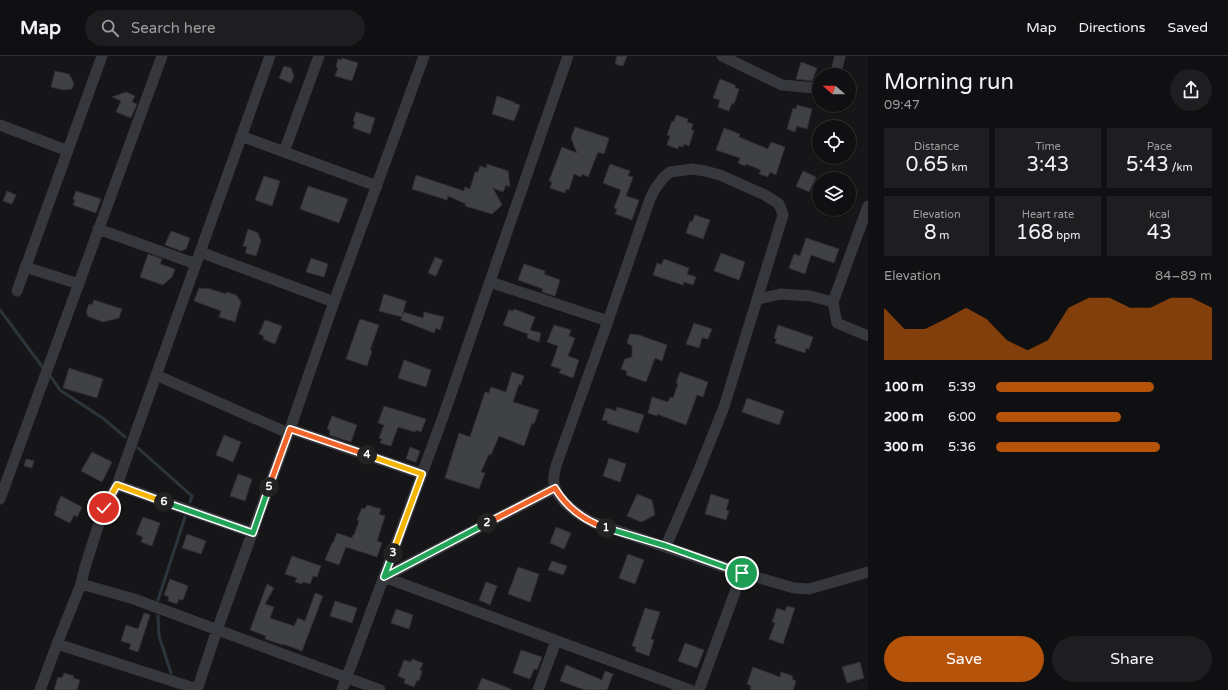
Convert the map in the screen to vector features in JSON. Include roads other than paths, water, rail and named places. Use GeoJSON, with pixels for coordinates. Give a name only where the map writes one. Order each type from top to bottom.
{"type":"FeatureCollection","features":[{"type":"Feature","properties":{"kind":"street"},"geometry":{"type":"LineString","coordinates":[[16,291],[102,56]]}},
{"type":"Feature","properties":{"kind":"street"},"geometry":{"type":"LineString","coordinates":[[0,499],[3,477],[79,284],[162,56]]}},
{"type":"Feature","properties":{"kind":"street"},"geometry":{"type":"LineString","coordinates":[[40,690],[81,584],[104,508],[117,485],[270,56]]}},
{"type":"Feature","properties":{"kind":"street"},"geometry":{"type":"LineString","coordinates":[[284,152],[319,56]]}},
{"type":"Feature","properties":{"kind":"street"},"geometry":{"type":"LineString","coordinates":[[57,644],[197,690],[334,302],[424,56]]}},
{"type":"Feature","properties":{"kind":"street"},"geometry":{"type":"LineString","coordinates":[[342,690],[422,474],[568,56]]}},
{"type":"Feature","properties":{"kind":"street"},"geometry":{"type":"LineString","coordinates":[[722,56],[782,85],[812,88]]}},
{"type":"Feature","properties":{"kind":"street"},"geometry":{"type":"LineString","coordinates":[[836,68],[840,56]]}},
{"type":"Feature","properties":{"kind":"street"},"geometry":{"type":"LineString","coordinates":[[0,125],[68,151]]}},
{"type":"Feature","properties":{"kind":"street"},"geometry":{"type":"LineString","coordinates":[[241,136],[377,186]]}},
{"type":"Feature","properties":{"kind":"street"},"geometry":{"type":"LineString","coordinates":[[666,546],[724,407],[783,215],[779,204],[765,195],[720,175],[692,169],[670,172],[663,178],[653,194],[555,469],[555,488],[560,497],[573,509],[592,522],[742,573],[794,588],[809,589],[868,572]]}},
{"type":"Feature","properties":{"kind":"street"},"geometry":{"type":"LineString","coordinates":[[868,206],[833,302],[837,323],[868,336]]}},
{"type":"Feature","properties":{"kind":"street"},"geometry":{"type":"LineString","coordinates":[[98,230],[196,264]]}},
{"type":"Feature","properties":{"kind":"street"},"geometry":{"type":"LineString","coordinates":[[200,252],[334,302]]}},
{"type":"Feature","properties":{"kind":"street"},"geometry":{"type":"LineString","coordinates":[[25,267],[79,284]]}},
{"type":"Feature","properties":{"kind":"street"},"geometry":{"type":"LineString","coordinates":[[490,282],[608,321]]}},
{"type":"Feature","properties":{"kind":"street"},"geometry":{"type":"LineString","coordinates":[[758,299],[780,294],[810,296],[833,302]]}},
{"type":"Feature","properties":{"kind":"street"},"geometry":{"type":"LineString","coordinates":[[156,375],[289,431],[422,474]]}},
{"type":"Feature","properties":{"kind":"street"},"geometry":{"type":"LineString","coordinates":[[117,485],[253,533]]}},
{"type":"Feature","properties":{"kind":"street"},"geometry":{"type":"LineString","coordinates":[[384,577],[555,488]]}},
{"type":"Feature","properties":{"kind":"street"},"geometry":{"type":"LineString","coordinates":[[700,690],[742,573]]}},
{"type":"Feature","properties":{"kind":"street"},"geometry":{"type":"LineString","coordinates":[[384,577],[690,690]]}},
{"type":"Feature","properties":{"kind":"street"},"geometry":{"type":"LineString","coordinates":[[81,584],[134,599],[380,690]]}},
{"type":"Feature","properties":{"kind":"street"},"geometry":{"type":"LineString","coordinates":[[538,690],[556,640]]}},
{"type":"Feature","properties":{"kind":"waterway"},"geometry":{"type":"LineString","coordinates":[[0,310],[44,369]]}},
{"type":"Feature","properties":{"kind":"waterway"},"geometry":{"type":"LineString","coordinates":[[49,374],[60,390],[104,419],[125,437]]}},
{"type":"Feature","properties":{"kind":"waterway"},"geometry":{"type":"LineString","coordinates":[[138,448],[192,496],[190,502]]}},
{"type":"Feature","properties":{"kind":"waterway"},"geometry":{"type":"LineString","coordinates":[[158,600],[185,517]]}},
{"type":"Feature","properties":{"kind":"waterway"},"geometry":{"type":"LineString","coordinates":[[158,616],[159,636],[171,673]]}}]}
